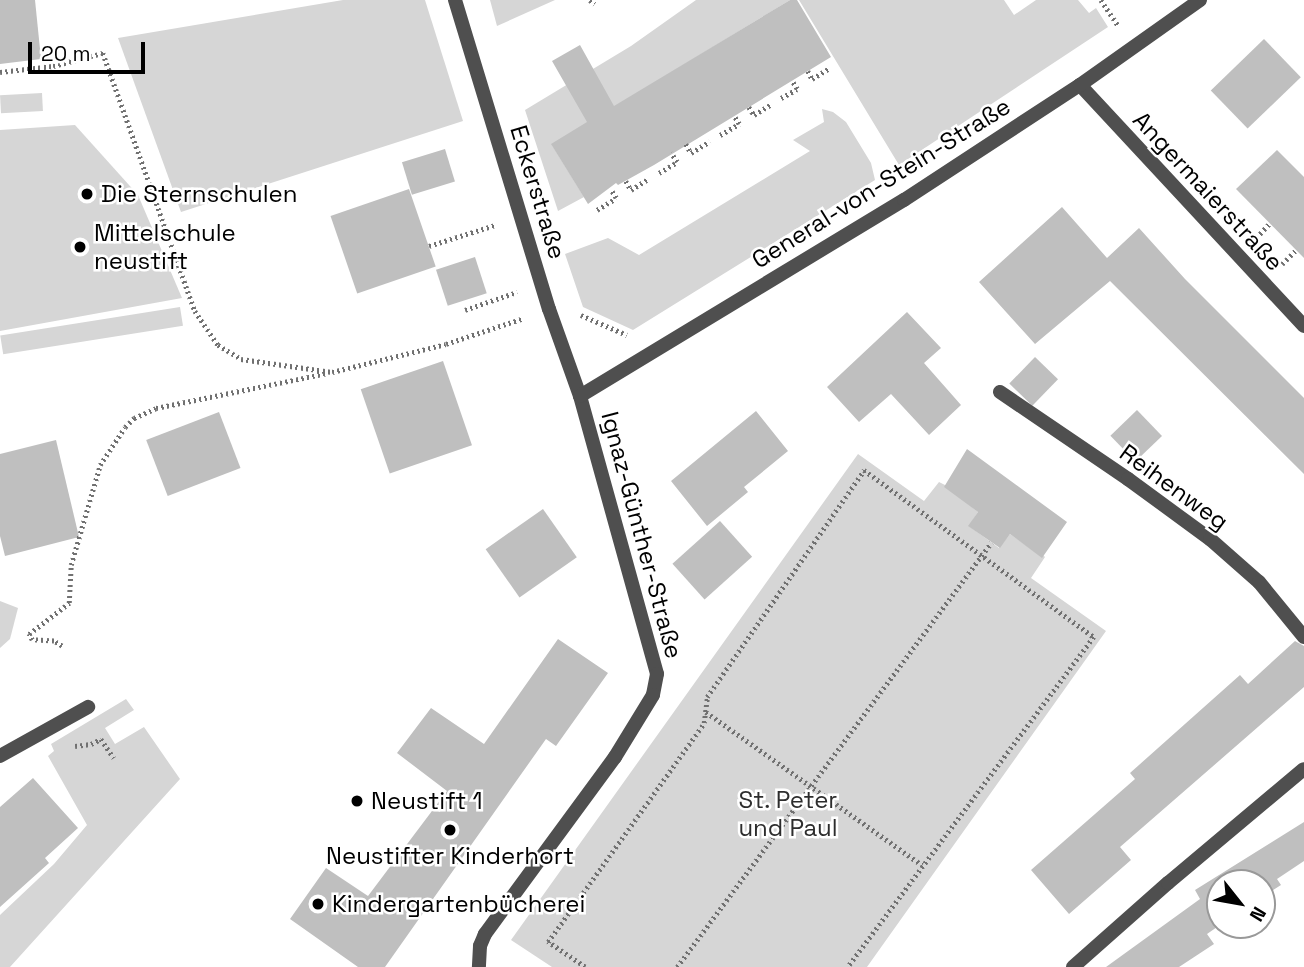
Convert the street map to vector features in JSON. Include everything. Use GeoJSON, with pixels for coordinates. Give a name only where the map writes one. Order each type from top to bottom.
{"type":"FeatureCollection","features":[{"type":"Feature","properties":{"kind":"street","name":"Eckerstraße"},"geometry":{"type":"LineString","coordinates":[[455,0],[549,309],[580,396]]}},
{"type":"Feature","properties":{"kind":"street","name":"General-von-Stein-Straße"},"geometry":{"type":"LineString","coordinates":[[580,396],[904,200],[1080,85],[1200,0]]}},
{"type":"Feature","properties":{"kind":"street","name":"Angermaierstraße"},"geometry":{"type":"LineString","coordinates":[[1080,85],[1304,326]]}},
{"type":"Feature","properties":{"kind":"street","name":"Reihenweg"},"geometry":{"type":"LineString","coordinates":[[1000,392],[1128,479],[1210,539],[1259,582],[1304,636]]}},
{"type":"Feature","properties":{"kind":"street","name":"Ignaz-Günther-Straße"},"geometry":{"type":"LineString","coordinates":[[479,967],[480,946],[485,934],[615,757],[657,686],[653,655],[580,396]]}},
{"type":"Feature","properties":{"kind":"street"},"geometry":{"type":"LineString","coordinates":[[0,756],[88,707]]}},
{"type":"Feature","properties":{"kind":"street"},"geometry":{"type":"LineString","coordinates":[[1073,967],[1304,769]]}},
{"type":"Feature","properties":{"kind":"path"},"geometry":{"type":"LineString","coordinates":[[590,0],[595,4]]}},
{"type":"Feature","properties":{"kind":"path"},"geometry":{"type":"LineString","coordinates":[[1101,0],[1118,26]]}},
{"type":"Feature","properties":{"kind":"path"},"geometry":{"type":"LineString","coordinates":[[0,72],[52,66],[103,53],[195,311],[218,345],[241,359],[332,372]]}},
{"type":"Feature","properties":{"kind":"path"},"geometry":{"type":"LineString","coordinates":[[808,71],[812,79],[828,69]]}},
{"type":"Feature","properties":{"kind":"path"},"geometry":{"type":"LineString","coordinates":[[781,98],[797,89],[792,80]]}},
{"type":"Feature","properties":{"kind":"path"},"geometry":{"type":"LineString","coordinates":[[749,107],[754,115],[770,105]]}},
{"type":"Feature","properties":{"kind":"path"},"geometry":{"type":"LineString","coordinates":[[720,135],[739,124],[734,116]]}},
{"type":"Feature","properties":{"kind":"path"},"geometry":{"type":"LineString","coordinates":[[687,144],[691,153],[710,141]]}},
{"type":"Feature","properties":{"kind":"path"},"geometry":{"type":"LineString","coordinates":[[659,173],[677,162],[671,153]]}},
{"type":"Feature","properties":{"kind":"path"},"geometry":{"type":"LineString","coordinates":[[626,181],[631,190],[648,179]]}},
{"type":"Feature","properties":{"kind":"path"},"geometry":{"type":"LineString","coordinates":[[597,210],[616,198],[611,190]]}},
{"type":"Feature","properties":{"kind":"path"},"geometry":{"type":"LineString","coordinates":[[429,246],[499,223]]}},
{"type":"Feature","properties":{"kind":"path"},"geometry":{"type":"LineString","coordinates":[[1275,270],[1296,250]]}},
{"type":"Feature","properties":{"kind":"path"},"geometry":{"type":"LineString","coordinates":[[465,310],[521,291]]}},
{"type":"Feature","properties":{"kind":"path"},"geometry":{"type":"LineString","coordinates":[[579,314],[631,337]]}},
{"type":"Feature","properties":{"kind":"path"},"geometry":{"type":"LineString","coordinates":[[62,646],[54,641],[32,640],[29,634],[69,603],[71,565],[100,465],[134,418],[156,408],[332,372],[446,344],[523,318]]}},
{"type":"Feature","properties":{"kind":"path"},"geometry":{"type":"LineString","coordinates":[[585,967],[548,942],[704,723],[707,697],[863,470],[1094,637],[848,967]]}},
{"type":"Feature","properties":{"kind":"path"},"geometry":{"type":"LineString","coordinates":[[677,967],[991,543]]}},
{"type":"Feature","properties":{"kind":"path"},"geometry":{"type":"LineString","coordinates":[[705,711],[922,865]]}},
{"type":"Feature","properties":{"kind":"green space"},"geometry":{"type":"Polygon","coordinates":[[[343,0],[425,0],[463,121],[181,212],[118,38],[343,0]]]}},
{"type":"Feature","properties":{"kind":"green space"},"geometry":{"type":"Polygon","coordinates":[[[490,0],[555,0],[497,26],[490,0]]]}},
{"type":"Feature","properties":{"kind":"green space"},"geometry":{"type":"Polygon","coordinates":[[[696,0],[790,0],[552,145],[584,197],[558,211],[525,110],[631,46],[696,0]]]}},
{"type":"Feature","properties":{"kind":"green space"},"geometry":{"type":"Polygon","coordinates":[[[799,0],[1004,0],[1014,15],[1036,0],[1078,0],[1089,13],[1096,8],[1108,27],[899,165],[799,0]]]}},
{"type":"Feature","properties":{"kind":"green space"},"geometry":{"type":"Polygon","coordinates":[[[42,93],[43,111],[1,113],[0,95],[42,93]]]}},
{"type":"Feature","properties":{"kind":"green space"},"geometry":{"type":"Polygon","coordinates":[[[822,109],[833,112],[846,122],[871,163],[875,180],[633,330],[583,307],[565,254],[608,238],[639,255],[810,151],[793,140],[824,122],[822,109]]]}},
{"type":"Feature","properties":{"kind":"green space","name":"Mittelschule neustift"},"geometry":{"type":"Polygon","coordinates":[[[75,125],[138,195],[182,298],[0,331],[0,130],[75,125]]]}},
{"type":"Feature","properties":{"kind":"green space"},"geometry":{"type":"Polygon","coordinates":[[[180,307],[183,326],[3,354],[0,335],[180,307]]]}},
{"type":"Feature","properties":{"kind":"green space","name":"St. Peter und Paul"},"geometry":{"type":"Polygon","coordinates":[[[858,454],[924,501],[939,482],[945,485],[978,512],[969,526],[999,548],[1010,534],[1042,557],[1043,555],[1045,557],[1031,578],[1106,631],[867,967],[552,967],[511,940],[858,454]]]}},
{"type":"Feature","properties":{"kind":"green space"},"geometry":{"type":"Polygon","coordinates":[[[0,601],[18,608],[10,639],[0,648],[0,601]]]}},
{"type":"Feature","properties":{"kind":"green space"},"geometry":{"type":"Polygon","coordinates":[[[126,699],[134,710],[105,728],[115,744],[144,727],[180,779],[10,967],[0,967],[0,915],[54,864],[87,825],[48,756],[54,751],[51,744],[126,699]]]}},
{"type":"Feature","properties":{"kind":"building"},"geometry":{"type":"Polygon","coordinates":[[[0,0],[35,0],[41,59],[0,64],[0,0]]]}},
{"type":"Feature","properties":{"kind":"building"},"geometry":{"type":"Polygon","coordinates":[[[790,0],[797,0],[831,57],[654,165],[618,185],[616,183],[588,204],[551,144],[587,122],[552,61],[580,45],[614,106],[790,0]]]}},
{"type":"Feature","properties":{"kind":"building"},"geometry":{"type":"Polygon","coordinates":[[[1264,39],[1301,77],[1248,129],[1211,90],[1264,39]]]}},
{"type":"Feature","properties":{"kind":"building"},"geometry":{"type":"Polygon","coordinates":[[[445,149],[455,182],[412,195],[402,162],[445,149]]]}},
{"type":"Feature","properties":{"kind":"building"},"geometry":{"type":"Polygon","coordinates":[[[1277,150],[1304,177],[1304,258],[1236,189],[1277,150]]]}},
{"type":"Feature","properties":{"kind":"building"},"geometry":{"type":"Polygon","coordinates":[[[409,189],[436,267],[357,294],[331,216],[409,189]]]}},
{"type":"Feature","properties":{"kind":"building"},"geometry":{"type":"Polygon","coordinates":[[[1062,207],[1107,258],[1139,228],[1185,279],[1304,398],[1304,474],[1110,281],[1035,344],[979,282],[1062,207]]]}},
{"type":"Feature","properties":{"kind":"building"},"geometry":{"type":"Polygon","coordinates":[[[475,257],[487,293],[448,306],[436,270],[475,257]]]}},
{"type":"Feature","properties":{"kind":"building"},"geometry":{"type":"Polygon","coordinates":[[[907,312],[941,348],[924,363],[961,405],[929,435],[891,394],[859,422],[827,387],[907,312]]]}},
{"type":"Feature","properties":{"kind":"building"},"geometry":{"type":"Polygon","coordinates":[[[1035,357],[1058,379],[1032,406],[1009,384],[1035,357]]]}},
{"type":"Feature","properties":{"kind":"building"},"geometry":{"type":"Polygon","coordinates":[[[443,361],[472,445],[390,473],[361,389],[443,361]]]}},
{"type":"Feature","properties":{"kind":"building"},"geometry":{"type":"Polygon","coordinates":[[[1137,410],[1162,436],[1135,462],[1110,436],[1137,410]]]}},
{"type":"Feature","properties":{"kind":"building"},"geometry":{"type":"Polygon","coordinates":[[[756,411],[788,451],[744,487],[748,492],[707,526],[671,481],[756,411]]]}},
{"type":"Feature","properties":{"kind":"building"},"geometry":{"type":"Polygon","coordinates":[[[219,412],[241,468],[168,496],[146,440],[219,412]]]}},
{"type":"Feature","properties":{"kind":"building"},"geometry":{"type":"Polygon","coordinates":[[[56,440],[79,537],[5,556],[0,536],[0,454],[56,440]]]}},
{"type":"Feature","properties":{"kind":"building"},"geometry":{"type":"Polygon","coordinates":[[[967,449],[1067,522],[1042,558],[1010,534],[1000,548],[968,526],[978,512],[944,487],[967,449]]]}},
{"type":"Feature","properties":{"kind":"building"},"geometry":{"type":"Polygon","coordinates":[[[543,509],[577,557],[520,597],[486,549],[543,509]]]}},
{"type":"Feature","properties":{"kind":"building"},"geometry":{"type":"Polygon","coordinates":[[[720,521],[752,557],[705,599],[672,564],[720,521]]]}},
{"type":"Feature","properties":{"kind":"building","name":"Neustifter Kinderhort"},"geometry":{"type":"Polygon","coordinates":[[[558,639],[608,673],[556,746],[546,739],[385,967],[358,967],[290,919],[326,868],[368,896],[447,791],[397,753],[431,708],[484,744],[558,639]]]}},
{"type":"Feature","properties":{"kind":"building"},"geometry":{"type":"Polygon","coordinates":[[[1295,641],[1304,646],[1304,687],[1120,847],[1131,860],[1069,914],[1031,870],[1135,779],[1130,773],[1240,675],[1248,684],[1295,641]]]}},
{"type":"Feature","properties":{"kind":"building"},"geometry":{"type":"Polygon","coordinates":[[[33,778],[78,828],[45,858],[49,863],[0,907],[0,807],[33,778]]]}},
{"type":"Feature","properties":{"kind":"building"},"geometry":{"type":"Polygon","coordinates":[[[1304,822],[1304,861],[1277,879],[1281,885],[1276,888],[1276,869],[1229,869],[1304,822]]]}},
{"type":"Feature","properties":{"kind":"building"},"geometry":{"type":"Polygon","coordinates":[[[1206,883],[1206,939],[1210,939],[1214,944],[1179,967],[1106,967],[1200,899],[1195,890],[1206,883]]]}},
{"type":"Feature","properties":{"kind":"place","name":"Die Sternschulen"},"geometry":{"type":"Point","coordinates":[87,194]}},
{"type":"Feature","properties":{"kind":"place","name":"Mittelschule neustift"},"geometry":{"type":"Point","coordinates":[80,247]}},
{"type":"Feature","properties":{"kind":"place","name":"Neustift 1"},"geometry":{"type":"Point","coordinates":[357,801]}},
{"type":"Feature","properties":{"kind":"place","name":"Neustifter Kinderhort"},"geometry":{"type":"Point","coordinates":[450,830]}},
{"type":"Feature","properties":{"kind":"place","name":"Kindergartenbücherei"},"geometry":{"type":"Point","coordinates":[318,904]}}]}
